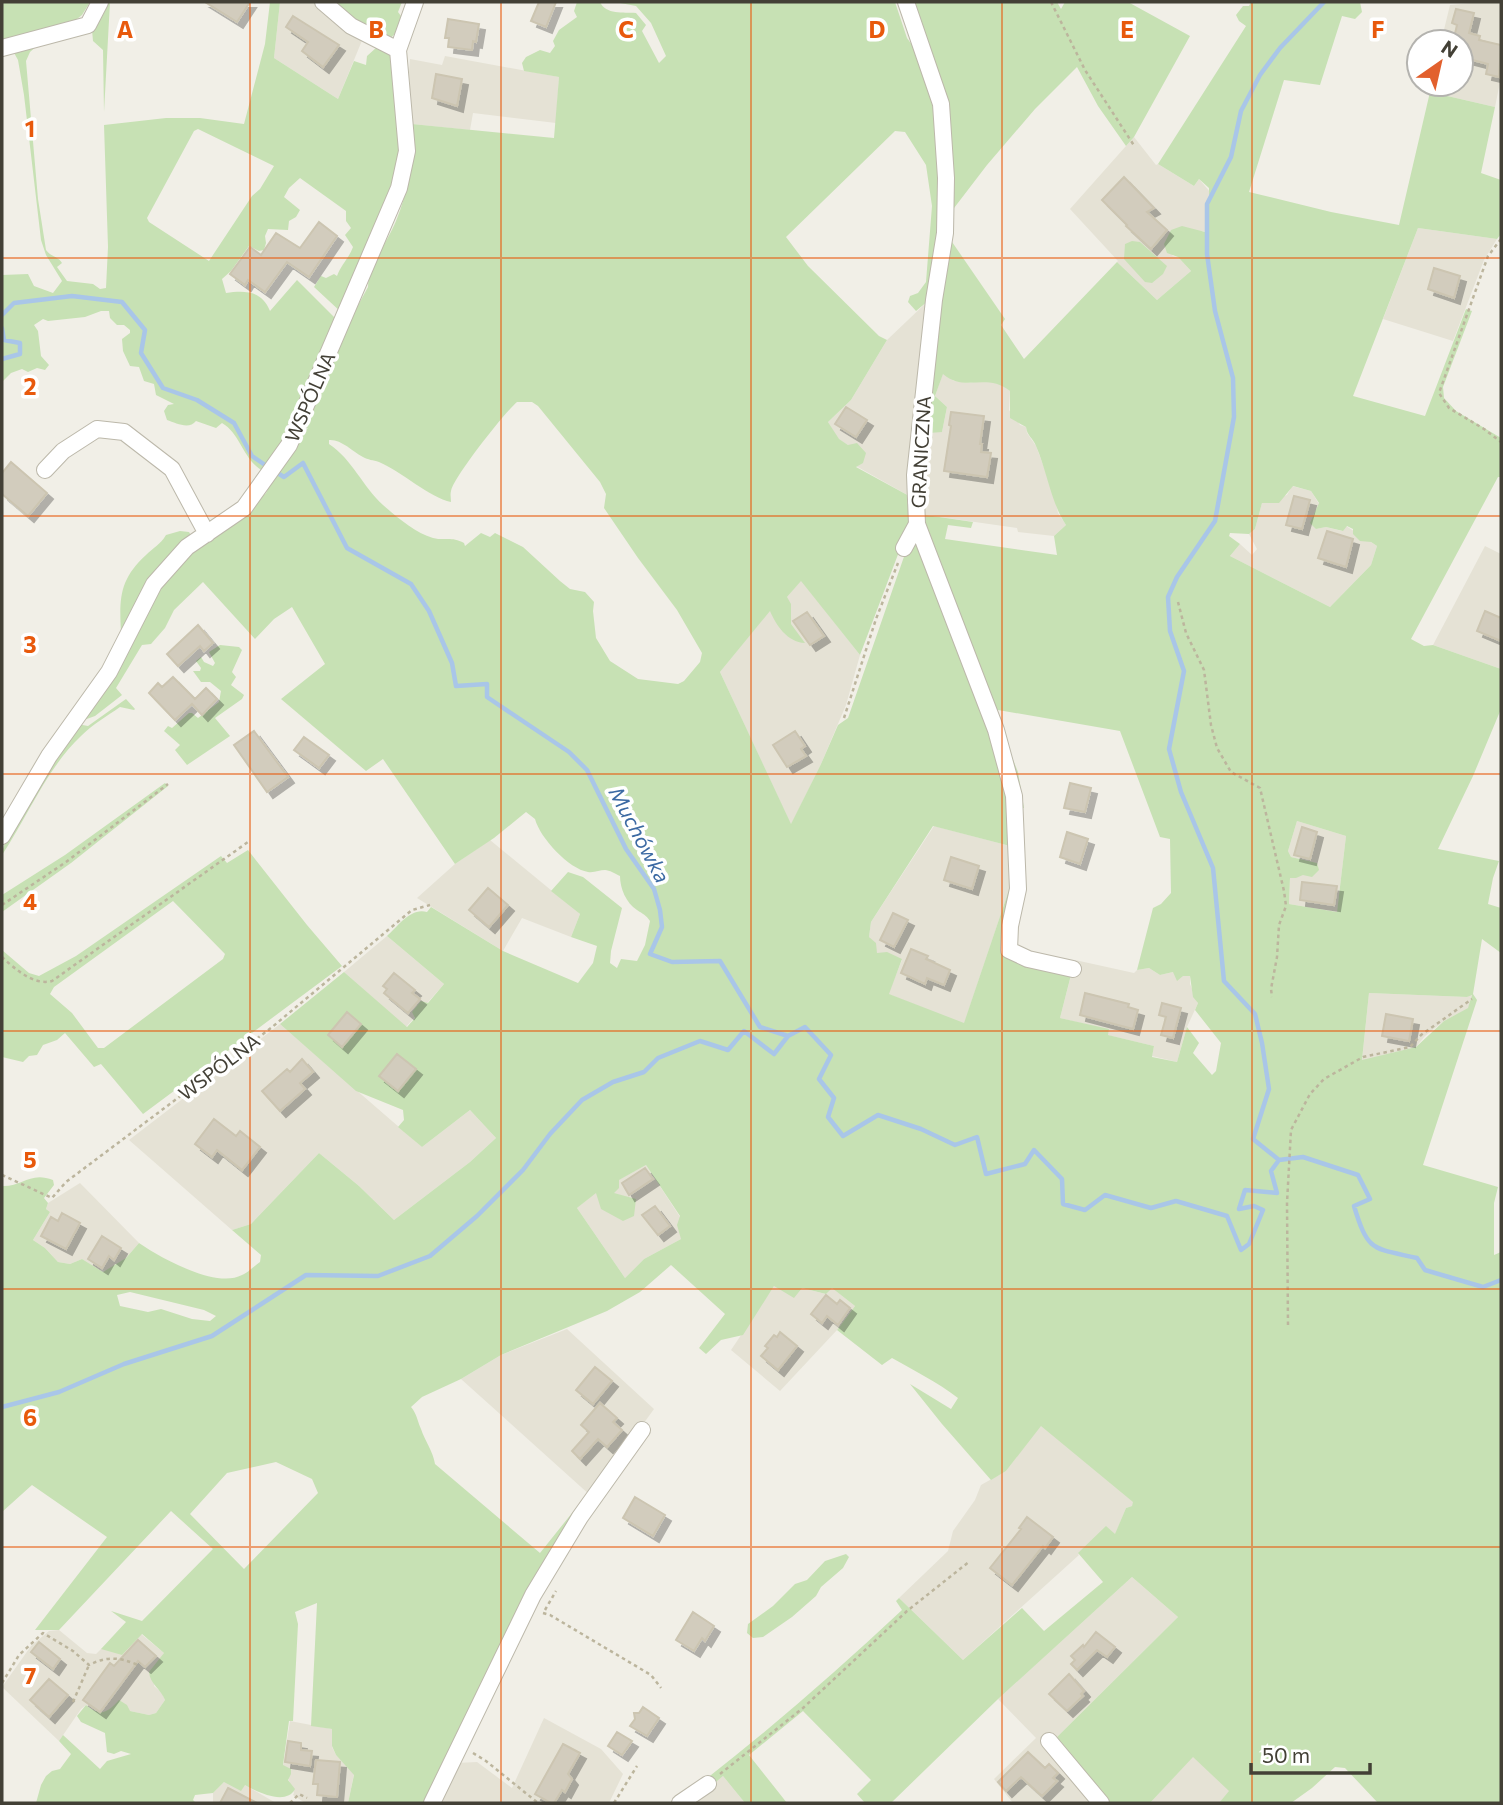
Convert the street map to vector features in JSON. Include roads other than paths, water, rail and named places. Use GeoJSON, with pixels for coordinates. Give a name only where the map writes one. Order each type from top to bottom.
{"type":"FeatureCollection","features":[{"type":"Feature","properties":{"kind":"street"},"geometry":{"type":"LineString","coordinates":[[2,48],[88,25],[100,2]]}},
{"type":"Feature","properties":{"kind":"street"},"geometry":{"type":"LineString","coordinates":[[323,2],[351,26],[398,50]]}},
{"type":"Feature","properties":{"kind":"street","name":"WSPÓLNA"},"geometry":{"type":"LineString","coordinates":[[2,835],[49,757],[109,672],[154,584],[187,547],[244,508],[289,445],[399,188],[407,151],[398,50],[415,2]]}},
{"type":"Feature","properties":{"kind":"street","name":"GRANICZNA"},"geometry":{"type":"LineString","coordinates":[[906,2],[941,104],[946,178],[945,233],[933,300],[915,475],[917,524],[996,730],[1014,796],[1018,889],[1010,926],[1009,950],[1028,960],[1073,969]]}},
{"type":"Feature","properties":{"kind":"street"},"geometry":{"type":"LineString","coordinates":[[45,470],[63,451],[97,429],[124,432],[172,469],[207,534]]}},
{"type":"Feature","properties":{"kind":"street"},"geometry":{"type":"LineString","coordinates":[[904,548],[917,524]]}},
{"type":"Feature","properties":{"kind":"street"},"geometry":{"type":"LineString","coordinates":[[432,1803],[533,1595],[580,1517],[642,1430]]}},
{"type":"Feature","properties":{"kind":"street"},"geometry":{"type":"LineString","coordinates":[[1049,1741],[1101,1803]]}},
{"type":"Feature","properties":{"kind":"street"},"geometry":{"type":"LineString","coordinates":[[680,1803],[708,1784]]}},
{"type":"Feature","properties":{"kind":"waterway"},"geometry":{"type":"LineString","coordinates":[[1279,1160],[1253,1139],[1269,1089],[1262,1043],[1255,1014],[1224,981],[1213,868],[1181,792],[1169,749],[1184,671],[1170,631],[1168,597],[1177,577],[1215,521],[1234,417],[1233,378],[1215,311],[1207,254],[1207,204],[1231,157],[1241,111],[1260,75],[1280,48],[1324,2]]}},
{"type":"Feature","properties":{"kind":"waterway","name":"Muchówka"},"geometry":{"type":"LineString","coordinates":[[2,315],[14,303],[72,296],[122,302],[145,330],[141,353],[163,388],[197,400],[234,423],[252,456],[268,467]]}},
{"type":"Feature","properties":{"kind":"waterway","name":"Muchówka"},"geometry":{"type":"LineString","coordinates":[[2,328],[4,340],[20,343],[20,354],[2,359]]}},
{"type":"Feature","properties":{"kind":"waterway","name":"Muchówka"},"geometry":{"type":"LineString","coordinates":[[276,472],[284,477],[303,463],[347,548],[411,584],[429,611],[452,663],[456,686],[487,684],[487,697],[569,752],[587,770],[626,849],[654,889],[662,927],[650,954],[672,962],[720,961],[760,1027],[788,1036],[805,1027],[831,1055],[819,1079],[834,1098],[828,1117],[843,1136],[878,1115],[921,1129],[955,1145],[977,1137],[986,1174],[1025,1164],[1034,1150],[1062,1179],[1063,1204],[1085,1210],[1105,1195],[1151,1208],[1176,1201],[1227,1216],[1241,1250],[1249,1244],[1263,1210],[1254,1206],[1239,1209],[1245,1190],[1277,1193],[1271,1171],[1279,1160],[1303,1157],[1358,1175],[1370,1199],[1354,1206],[1363,1232],[1374,1246],[1417,1258],[1425,1270],[1483,1287],[1501,1280]]}},
{"type":"Feature","properties":{"kind":"waterway"},"geometry":{"type":"LineString","coordinates":[[2,1407],[59,1392],[124,1364],[212,1336],[306,1275],[378,1276],[430,1256],[477,1216],[523,1170],[550,1134],[582,1100],[613,1082],[644,1072],[658,1058],[700,1041],[728,1050],[744,1031],[774,1054],[788,1036]]}}]}
